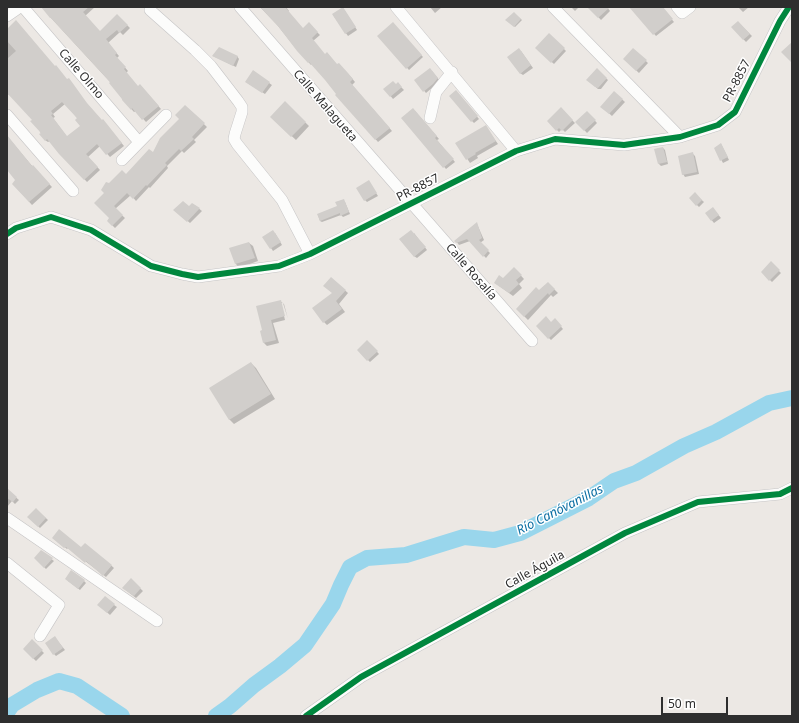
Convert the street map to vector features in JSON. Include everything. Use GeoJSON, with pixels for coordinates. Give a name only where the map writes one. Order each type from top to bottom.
{"type":"FeatureCollection","features":[{"type":"Feature","properties":{"kind":"street"},"geometry":{"type":"LineString","coordinates":[[7,16],[22,7]]}},
{"type":"Feature","properties":{"kind":"street","name":"Calle Olmo"},"geometry":{"type":"LineString","coordinates":[[22,7],[139,142]]}},
{"type":"Feature","properties":{"kind":"street","name":"Calle Malagueta"},"geometry":{"type":"LineString","coordinates":[[240,7],[411,204]]}},
{"type":"Feature","properties":{"kind":"street"},"geometry":{"type":"LineString","coordinates":[[396,7],[516,150]]}},
{"type":"Feature","properties":{"kind":"street"},"geometry":{"type":"LineString","coordinates":[[554,7],[680,137]]}},
{"type":"Feature","properties":{"kind":"street","name":"PR-8857"},"geometry":{"type":"LineString","coordinates":[[7,234],[16,228],[51,217],[91,230],[151,266],[182,274],[198,277],[279,266],[310,254],[516,150],[555,139],[624,144],[680,137],[718,126],[735,112],[780,20],[788,7]]}},
{"type":"Feature","properties":{"kind":"street"},"geometry":{"type":"LineString","coordinates":[[150,10],[195,50],[210,66],[242,106],[242,112],[234,138],[237,144],[282,200],[310,254]]}},
{"type":"Feature","properties":{"kind":"street"},"geometry":{"type":"LineString","coordinates":[[430,118],[436,92],[452,72]]}},
{"type":"Feature","properties":{"kind":"street"},"geometry":{"type":"LineString","coordinates":[[7,115],[73,191]]}},
{"type":"Feature","properties":{"kind":"street"},"geometry":{"type":"LineString","coordinates":[[122,160],[166,115]]}},
{"type":"Feature","properties":{"kind":"street","name":"Calle Rosalía"},"geometry":{"type":"LineString","coordinates":[[411,204],[532,341]]}},
{"type":"Feature","properties":{"kind":"street","name":"Calle Águila"},"geometry":{"type":"LineString","coordinates":[[306,716],[361,677],[625,533],[698,502],[780,494],[792,488]]}},
{"type":"Feature","properties":{"kind":"street"},"geometry":{"type":"LineString","coordinates":[[7,518],[157,621]]}},
{"type":"Feature","properties":{"kind":"street"},"geometry":{"type":"LineString","coordinates":[[7,563],[59,605],[40,636]]}},
{"type":"Feature","properties":{"kind":"building"},"geometry":{"type":"Polygon","coordinates":[[[41,7],[89,7],[83,12],[100,31],[117,14],[128,25],[119,33],[117,30],[106,39],[117,53],[115,55],[126,67],[124,69],[138,86],[140,84],[159,106],[142,120],[132,108],[131,110],[122,100],[109,83],[110,82],[41,7]]]}},
{"type":"Feature","properties":{"kind":"building"},"geometry":{"type":"Polygon","coordinates":[[[260,7],[285,7],[303,28],[309,22],[318,32],[312,38],[325,54],[327,52],[337,64],[339,63],[348,73],[353,79],[350,82],[390,128],[375,140],[335,95],[336,94],[325,80],[297,51],[278,26],[260,7]]]}},
{"type":"Feature","properties":{"kind":"building"},"geometry":{"type":"Polygon","coordinates":[[[343,7],[356,27],[345,34],[332,14],[343,7]]]}},
{"type":"Feature","properties":{"kind":"building"},"geometry":{"type":"Polygon","coordinates":[[[587,7],[610,7],[598,18],[587,7]]]}},
{"type":"Feature","properties":{"kind":"building"},"geometry":{"type":"Polygon","coordinates":[[[629,7],[663,7],[673,19],[653,35],[629,7]]]}},
{"type":"Feature","properties":{"kind":"building"},"geometry":{"type":"Polygon","coordinates":[[[514,12],[521,19],[514,27],[505,20],[514,12]]]}},
{"type":"Feature","properties":{"kind":"building"},"geometry":{"type":"Polygon","coordinates":[[[16,20],[55,66],[56,65],[67,79],[69,78],[87,103],[102,120],[103,119],[122,143],[106,155],[97,144],[86,154],[98,167],[84,180],[47,139],[45,141],[39,134],[41,133],[30,121],[32,120],[7,93],[7,59],[16,51],[7,41],[7,29],[16,20]],[[62,102],[51,111],[53,114],[51,115],[67,136],[80,126],[75,120],[77,118],[62,102]]]}},
{"type":"Feature","properties":{"kind":"building"},"geometry":{"type":"Polygon","coordinates":[[[738,21],[750,34],[743,40],[731,27],[738,21]]]}},
{"type":"Feature","properties":{"kind":"building"},"geometry":{"type":"Polygon","coordinates":[[[393,22],[422,55],[406,69],[377,36],[393,22]]]}},
{"type":"Feature","properties":{"kind":"building"},"geometry":{"type":"Polygon","coordinates":[[[549,33],[565,48],[551,63],[535,48],[549,33]]]}},
{"type":"Feature","properties":{"kind":"building"},"geometry":{"type":"Polygon","coordinates":[[[792,42],[792,63],[781,52],[792,42]]]}},
{"type":"Feature","properties":{"kind":"building"},"geometry":{"type":"Polygon","coordinates":[[[219,47],[238,56],[233,66],[212,56],[219,47]]]}},
{"type":"Feature","properties":{"kind":"building"},"geometry":{"type":"Polygon","coordinates":[[[519,48],[531,65],[520,74],[507,57],[519,48]]]}},
{"type":"Feature","properties":{"kind":"building"},"geometry":{"type":"Polygon","coordinates":[[[633,48],[647,60],[636,71],[623,59],[633,48]]]}},
{"type":"Feature","properties":{"kind":"building"},"geometry":{"type":"Polygon","coordinates":[[[430,68],[438,78],[423,92],[414,80],[430,68]]]}},
{"type":"Feature","properties":{"kind":"building"},"geometry":{"type":"Polygon","coordinates":[[[597,68],[607,78],[598,88],[586,80],[597,68]]]}},
{"type":"Feature","properties":{"kind":"building"},"geometry":{"type":"Polygon","coordinates":[[[253,70],[270,82],[262,93],[245,82],[253,70]]]}},
{"type":"Feature","properties":{"kind":"building"},"geometry":{"type":"Polygon","coordinates":[[[393,81],[396,84],[398,82],[402,87],[390,97],[383,89],[393,81]]]}},
{"type":"Feature","properties":{"kind":"building"},"geometry":{"type":"Polygon","coordinates":[[[456,90],[478,116],[471,122],[449,96],[456,90]]]}},
{"type":"Feature","properties":{"kind":"building"},"geometry":{"type":"Polygon","coordinates":[[[614,91],[623,99],[609,114],[600,107],[614,91]]]}},
{"type":"Feature","properties":{"kind":"building"},"geometry":{"type":"Polygon","coordinates":[[[285,101],[306,122],[291,137],[270,117],[285,101]]]}},
{"type":"Feature","properties":{"kind":"building"},"geometry":{"type":"Polygon","coordinates":[[[185,105],[205,123],[192,137],[194,139],[181,151],[179,149],[165,163],[167,165],[133,199],[127,193],[114,206],[123,215],[112,226],[107,221],[109,218],[94,203],[104,193],[101,190],[106,182],[109,183],[122,170],[126,174],[149,149],[153,152],[160,138],[179,119],[175,115],[185,105]]]}},
{"type":"Feature","properties":{"kind":"building"},"geometry":{"type":"Polygon","coordinates":[[[561,107],[573,120],[562,131],[559,128],[556,131],[547,121],[561,107]]]}},
{"type":"Feature","properties":{"kind":"building"},"geometry":{"type":"Polygon","coordinates":[[[413,108],[437,136],[435,138],[454,159],[443,168],[401,118],[413,108]]]}},
{"type":"Feature","properties":{"kind":"building"},"geometry":{"type":"Polygon","coordinates":[[[587,111],[596,120],[584,131],[575,122],[587,111]]]}},
{"type":"Feature","properties":{"kind":"building"},"geometry":{"type":"Polygon","coordinates":[[[486,125],[496,141],[466,160],[455,143],[486,125]]]}},
{"type":"Feature","properties":{"kind":"building"},"geometry":{"type":"Polygon","coordinates":[[[7,135],[32,166],[33,165],[50,184],[29,202],[12,184],[15,180],[7,170],[7,135]]]}},
{"type":"Feature","properties":{"kind":"building"},"geometry":{"type":"Polygon","coordinates":[[[721,143],[728,157],[720,161],[714,148],[721,143]]]}},
{"type":"Feature","properties":{"kind":"building"},"geometry":{"type":"Polygon","coordinates":[[[663,147],[667,162],[658,164],[654,149],[663,147]]]}},
{"type":"Feature","properties":{"kind":"building"},"geometry":{"type":"Polygon","coordinates":[[[693,152],[697,172],[682,175],[678,156],[693,152]]]}},
{"type":"Feature","properties":{"kind":"building"},"geometry":{"type":"Polygon","coordinates":[[[369,180],[377,193],[364,201],[356,188],[369,180]]]}},
{"type":"Feature","properties":{"kind":"building"},"geometry":{"type":"Polygon","coordinates":[[[695,192],[702,200],[696,206],[689,198],[695,192]]]}},
{"type":"Feature","properties":{"kind":"building"},"geometry":{"type":"Polygon","coordinates":[[[344,199],[349,212],[340,216],[340,213],[320,221],[317,214],[337,206],[335,202],[344,199]]]}},
{"type":"Feature","properties":{"kind":"building"},"geometry":{"type":"Polygon","coordinates":[[[183,201],[189,206],[192,203],[200,208],[187,222],[173,210],[183,201]]]}},
{"type":"Feature","properties":{"kind":"building"},"geometry":{"type":"Polygon","coordinates":[[[713,207],[719,215],[711,221],[705,213],[713,207]]]}},
{"type":"Feature","properties":{"kind":"building"},"geometry":{"type":"Polygon","coordinates":[[[477,222],[482,238],[479,240],[489,250],[483,257],[467,239],[456,243],[454,241],[477,222]]]}},
{"type":"Feature","properties":{"kind":"building"},"geometry":{"type":"Polygon","coordinates":[[[273,230],[281,242],[270,249],[262,237],[273,230]]]}},
{"type":"Feature","properties":{"kind":"building"},"geometry":{"type":"Polygon","coordinates":[[[411,230],[426,247],[414,257],[399,239],[411,230]]]}},
{"type":"Feature","properties":{"kind":"building"},"geometry":{"type":"Polygon","coordinates":[[[249,242],[255,258],[235,264],[229,248],[249,242]]]}},
{"type":"Feature","properties":{"kind":"building"},"geometry":{"type":"Polygon","coordinates":[[[771,261],[780,270],[769,281],[761,272],[771,261]]]}},
{"type":"Feature","properties":{"kind":"building"},"geometry":{"type":"Polygon","coordinates":[[[514,267],[522,275],[516,280],[519,284],[509,293],[494,283],[499,275],[503,278],[514,267]]]}},
{"type":"Feature","properties":{"kind":"building"},"geometry":{"type":"Polygon","coordinates":[[[331,277],[346,290],[336,301],[342,309],[323,323],[312,308],[332,293],[323,286],[331,277]]]}},
{"type":"Feature","properties":{"kind":"building"},"geometry":{"type":"Polygon","coordinates":[[[548,282],[555,289],[549,295],[548,293],[524,317],[516,309],[536,287],[539,290],[548,282]]]}},
{"type":"Feature","properties":{"kind":"building"},"geometry":{"type":"Polygon","coordinates":[[[281,300],[285,316],[271,320],[276,340],[263,343],[260,331],[262,330],[256,306],[281,300]]]}},
{"type":"Feature","properties":{"kind":"building"},"geometry":{"type":"Polygon","coordinates":[[[546,316],[551,322],[555,318],[562,326],[548,339],[536,326],[546,316]]]}},
{"type":"Feature","properties":{"kind":"building"},"geometry":{"type":"Polygon","coordinates":[[[367,340],[378,351],[367,361],[357,350],[367,340]]]}},
{"type":"Feature","properties":{"kind":"building"},"geometry":{"type":"Polygon","coordinates":[[[251,362],[271,394],[229,420],[209,388],[251,362]]]}},
{"type":"Feature","properties":{"kind":"building"},"geometry":{"type":"Polygon","coordinates":[[[7,488],[17,497],[13,502],[7,498],[7,488]]]}},
{"type":"Feature","properties":{"kind":"building"},"geometry":{"type":"Polygon","coordinates":[[[36,508],[46,518],[38,527],[27,517],[36,508]]]}},
{"type":"Feature","properties":{"kind":"building"},"geometry":{"type":"Polygon","coordinates":[[[59,529],[81,547],[85,543],[112,565],[103,576],[86,561],[85,563],[66,547],[64,548],[52,538],[59,529]]]}},
{"type":"Feature","properties":{"kind":"building"},"geometry":{"type":"Polygon","coordinates":[[[41,550],[53,558],[44,568],[34,558],[41,550]]]}},
{"type":"Feature","properties":{"kind":"building"},"geometry":{"type":"Polygon","coordinates":[[[71,570],[85,580],[78,589],[65,579],[71,570]]]}},
{"type":"Feature","properties":{"kind":"building"},"geometry":{"type":"Polygon","coordinates":[[[131,578],[141,588],[134,596],[122,588],[131,578]]]}},
{"type":"Feature","properties":{"kind":"building"},"geometry":{"type":"Polygon","coordinates":[[[105,596],[115,604],[107,613],[97,605],[105,596]]]}},
{"type":"Feature","properties":{"kind":"building"},"geometry":{"type":"Polygon","coordinates":[[[55,636],[63,648],[53,655],[45,643],[55,636]]]}},
{"type":"Feature","properties":{"kind":"building"},"geometry":{"type":"Polygon","coordinates":[[[32,639],[43,650],[33,659],[23,649],[32,639]]]}},
{"type":"Feature","properties":{"kind":"waterway","name":"Río Canóvanillas"},"geometry":{"type":"LineString","coordinates":[[216,716],[305,645],[333,604],[350,567],[367,558],[406,555],[464,537],[494,540],[520,533],[589,498],[614,481],[636,473],[684,446],[716,432],[769,403],[792,398]]}},
{"type":"Feature","properties":{"kind":"waterway","name":"Río Canóvanillas"},"geometry":{"type":"LineString","coordinates":[[7,712],[12,705],[37,690],[59,681],[77,686],[122,716]]}},
{"type":"Feature","properties":{"kind":"cycle path"},"geometry":{"type":"LineString","coordinates":[[7,234],[16,228],[51,217],[91,230],[151,266],[182,274],[198,277],[279,266],[310,254],[516,151],[555,139],[624,145],[680,137],[718,125],[735,112],[780,21],[789,7]]}},
{"type":"Feature","properties":{"kind":"cycle path"},"geometry":{"type":"LineString","coordinates":[[306,716],[361,677],[625,533],[698,502],[780,494],[792,488]]}}]}
